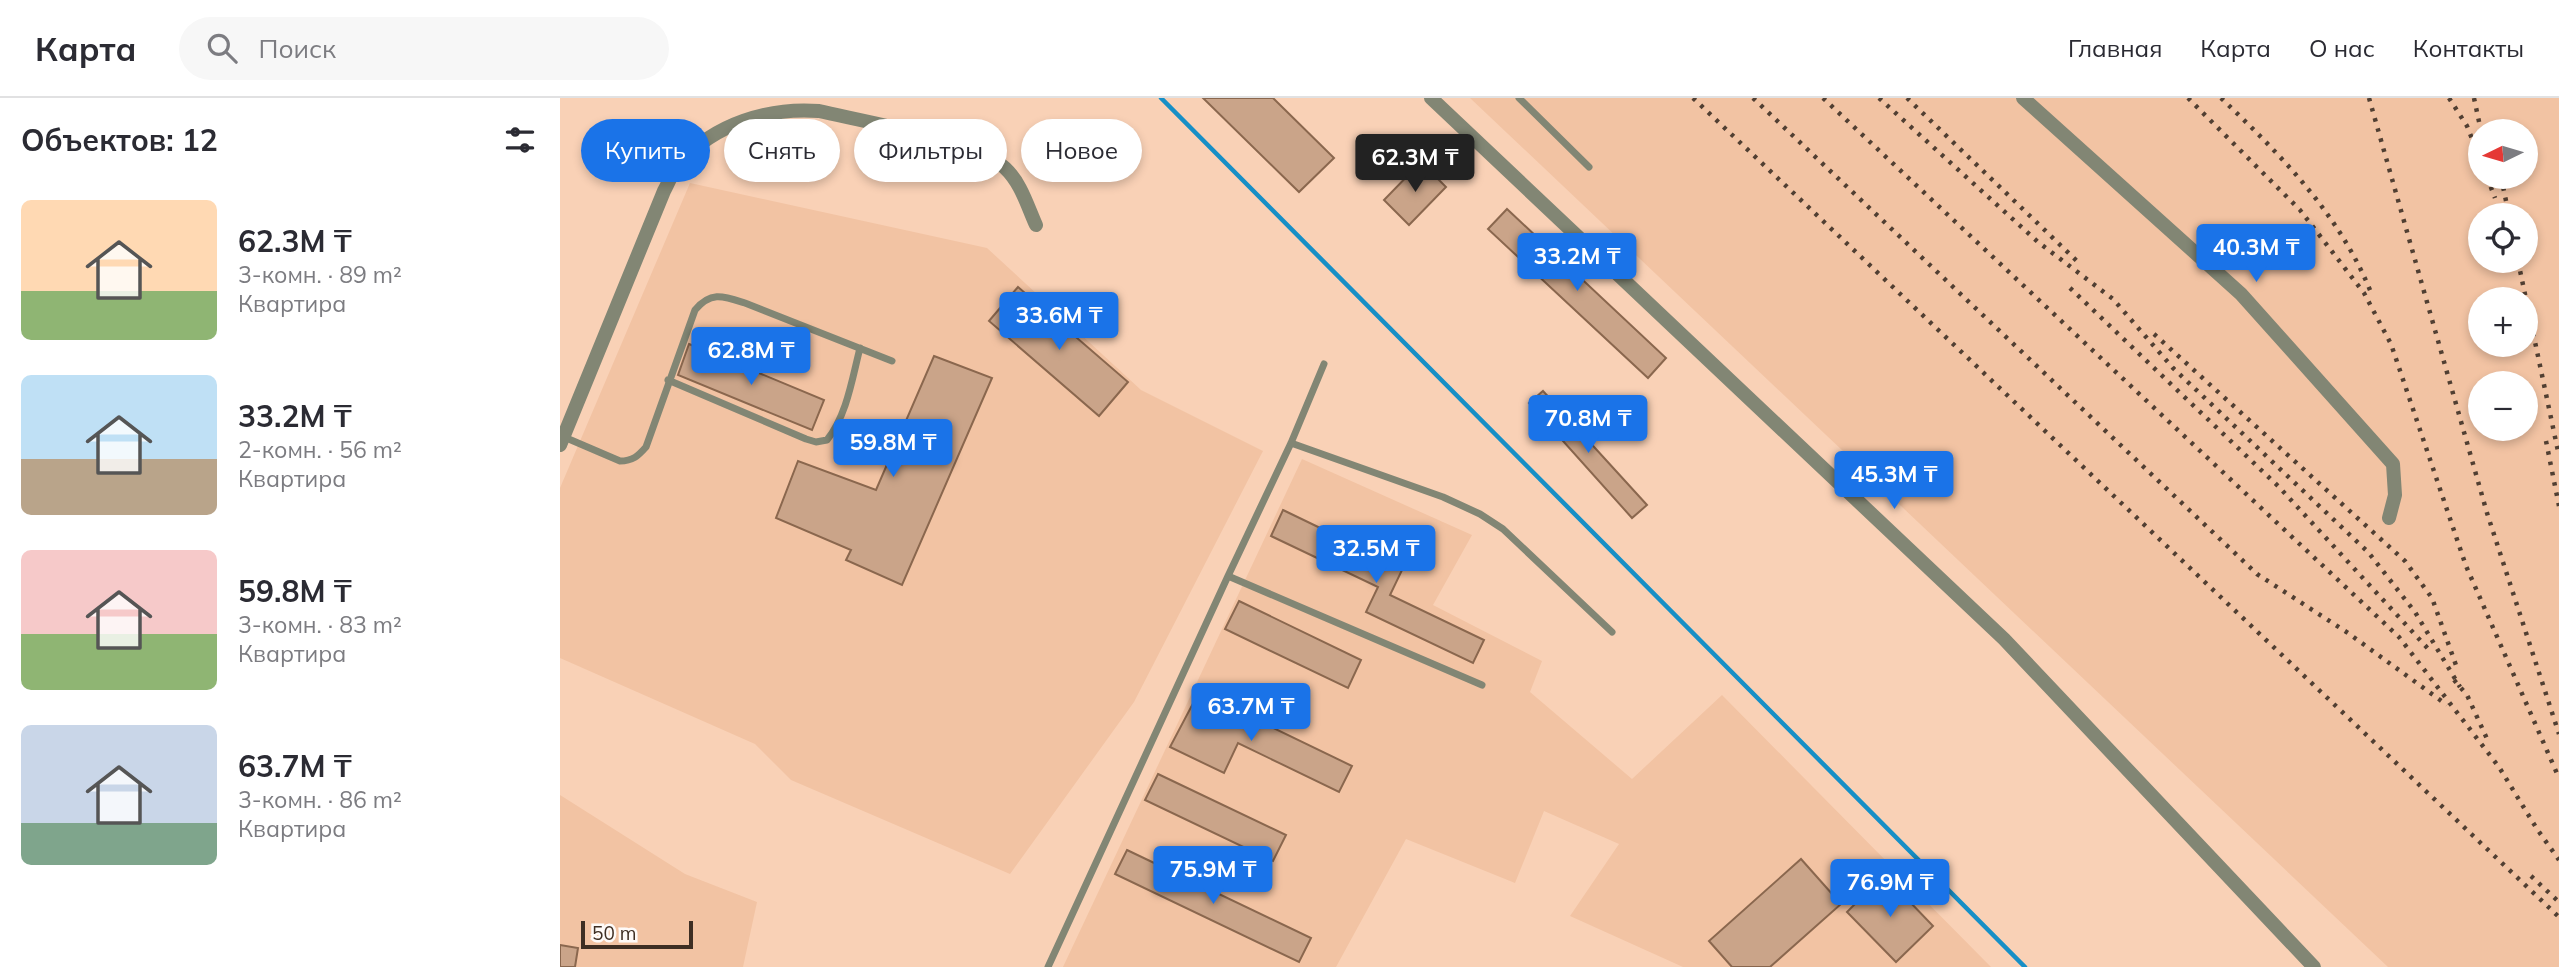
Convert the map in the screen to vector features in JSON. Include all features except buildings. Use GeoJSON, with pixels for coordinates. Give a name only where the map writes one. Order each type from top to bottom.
{"type":"FeatureCollection","features":[{"type":"Feature","properties":{"kind":"street"},"geometry":{"type":"LineString","coordinates":[[1431,98],[2004,639],[2314,967]]}},
{"type":"Feature","properties":{"kind":"street"},"geometry":{"type":"LineString","coordinates":[[2024,98],[2241,294],[2393,464],[2395,495],[2389,518]]}},
{"type":"Feature","properties":{"kind":"street"},"geometry":{"type":"LineString","coordinates":[[562,441],[664,191],[678,165],[693,149],[723,129],[759,116],[798,109],[819,111],[951,143],[984,154],[1004,166],[1018,184],[1036,225]]}},
{"type":"Feature","properties":{"kind":"lane"},"geometry":{"type":"LineString","coordinates":[[1519,98],[1589,167]]}},
{"type":"Feature","properties":{"kind":"lane"},"geometry":{"type":"LineString","coordinates":[[562,441],[620,461],[630,461],[646,446],[695,310],[703,301],[713,297],[726,297],[745,303],[892,361]]}},
{"type":"Feature","properties":{"kind":"lane"},"geometry":{"type":"LineString","coordinates":[[668,380],[816,442],[827,440],[835,430],[860,348]]}},
{"type":"Feature","properties":{"kind":"lane"},"geometry":{"type":"LineString","coordinates":[[1048,967],[1227,576],[1291,443],[1324,364]]}},
{"type":"Feature","properties":{"kind":"lane"},"geometry":{"type":"LineString","coordinates":[[1291,443],[1443,497],[1480,514],[1503,528],[1612,632]]}},
{"type":"Feature","properties":{"kind":"lane"},"geometry":{"type":"LineString","coordinates":[[1227,576],[1482,685]]}},
{"type":"Feature","properties":{"kind":"shaded area"},"geometry":{"type":"Polygon","coordinates":[[[1470,98],[2559,98],[2559,967],[2388,967],[1470,98]]]}},
{"type":"Feature","properties":{"kind":"shaded area"},"geometry":{"type":"Polygon","coordinates":[[[690,183],[987,248],[1141,390],[1263,451],[1134,702],[1010,874],[791,780],[755,744],[560,658],[560,488],[690,183]]]}},
{"type":"Feature","properties":{"kind":"shaded area"},"geometry":{"type":"Polygon","coordinates":[[[1302,459],[1472,535],[1433,605],[1542,661],[1530,692],[1632,779],[1722,695],[1991,967],[1683,967],[1570,916],[1619,844],[1544,811],[1515,883],[1406,839],[1336,967],[1063,967],[1302,459]]]}},
{"type":"Feature","properties":{"kind":"shaded area"},"geometry":{"type":"Polygon","coordinates":[[[560,795],[685,874],[757,902],[743,967],[560,967],[560,795]]]}},
{"type":"Feature","properties":{"kind":"waterway"},"geometry":{"type":"LineString","coordinates":[[1161,98],[2025,967]]}},
{"type":"Feature","properties":{"kind":"railway"},"geometry":{"type":"LineString","coordinates":[[1693,98],[2559,917]]}},
{"type":"Feature","properties":{"kind":"railway"},"geometry":{"type":"LineString","coordinates":[[1753,98],[2257,574],[2348,633],[2447,705]]}},
{"type":"Feature","properties":{"kind":"railway"},"geometry":{"type":"LineString","coordinates":[[1823,98],[2399,637],[2499,767],[2559,860]]}},
{"type":"Feature","properties":{"kind":"railway"},"geometry":{"type":"LineString","coordinates":[[1879,98],[2038,242],[2113,299],[2173,368],[2368,552],[2415,612],[2460,687]]}},
{"type":"Feature","properties":{"kind":"railway"},"geometry":{"type":"LineString","coordinates":[[1907,98],[2078,262]]}},
{"type":"Feature","properties":{"kind":"railway"},"geometry":{"type":"LineString","coordinates":[[2188,98],[2300,210],[2364,293],[2391,344],[2466,566],[2559,778]]}},
{"type":"Feature","properties":{"kind":"railway"},"geometry":{"type":"LineString","coordinates":[[2221,98],[2266,142],[2327,213],[2359,266],[2372,295]]}},
{"type":"Feature","properties":{"kind":"railway"},"geometry":{"type":"LineString","coordinates":[[2369,98],[2487,513],[2559,734]]}},
{"type":"Feature","properties":{"kind":"railway"},"geometry":{"type":"LineString","coordinates":[[2449,98],[2468,129]]}},
{"type":"Feature","properties":{"kind":"railway"},"geometry":{"type":"LineString","coordinates":[[2474,98],[2478,119]]}},
{"type":"Feature","properties":{"kind":"railway"},"geometry":{"type":"LineString","coordinates":[[2492,189],[2495,198]]}},
{"type":"Feature","properties":{"kind":"railway"},"geometry":{"type":"LineString","coordinates":[[2504,189],[2506,203]]}},
{"type":"Feature","properties":{"kind":"railway"},"geometry":{"type":"LineString","coordinates":[[2521,273],[2559,456]]}},
{"type":"Feature","properties":{"kind":"railway"},"geometry":{"type":"LineString","coordinates":[[2070,288],[2279,487],[2432,653]]}},
{"type":"Feature","properties":{"kind":"railway"},"geometry":{"type":"LineString","coordinates":[[2154,334],[2405,561],[2432,598],[2457,668]]}},
{"type":"Feature","properties":{"kind":"railway"},"geometry":{"type":"LineString","coordinates":[[2546,441],[2559,506]]}},
{"type":"Feature","properties":{"kind":"railway"},"geometry":{"type":"LineString","coordinates":[[2454,680],[2467,695],[2488,741]]}},
{"type":"Feature","properties":{"kind":"railway"},"geometry":{"type":"LineString","coordinates":[[2531,876],[2559,902]]}}]}
